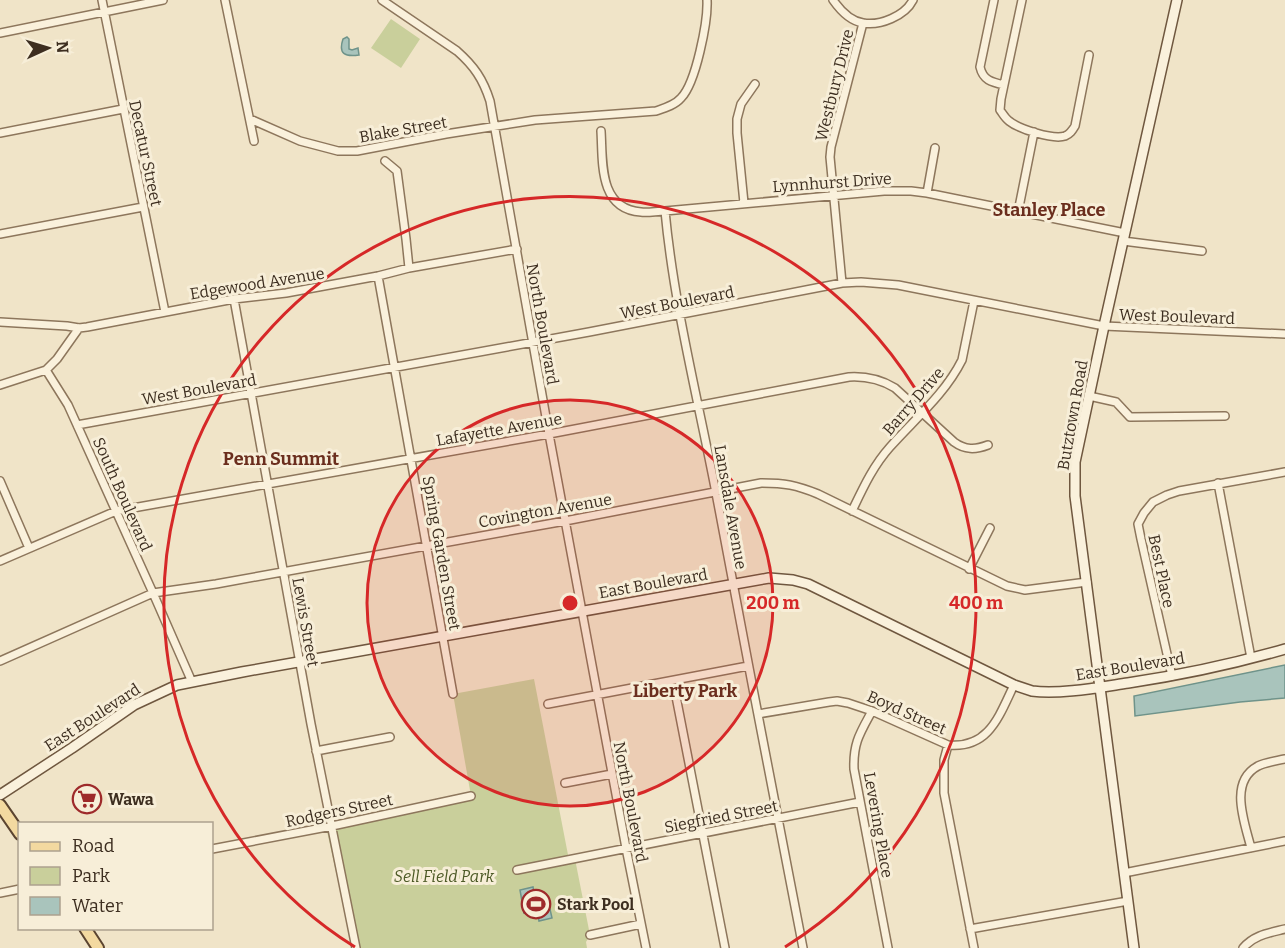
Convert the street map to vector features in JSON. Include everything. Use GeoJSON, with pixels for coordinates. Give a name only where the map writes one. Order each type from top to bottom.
{"type":"FeatureCollection","features":[{"type":"Feature","properties":{"kind":"main road"},"geometry":{"type":"LineString","coordinates":[[0,804],[3,816],[18,832]]}},
{"type":"Feature","properties":{"kind":"main road"},"geometry":{"type":"LineString","coordinates":[[86,930],[98,948]]}},
{"type":"Feature","properties":{"kind":"street","name":"Decatur Street"},"geometry":{"type":"LineString","coordinates":[[102,0],[165,312]]}},
{"type":"Feature","properties":{"kind":"street"},"geometry":{"type":"LineString","coordinates":[[0,33],[163,0]]}},
{"type":"Feature","properties":{"kind":"street"},"geometry":{"type":"LineString","coordinates":[[225,0],[254,141]]}},
{"type":"Feature","properties":{"kind":"street","name":"Blake Street"},"geometry":{"type":"LineString","coordinates":[[250,119],[300,141],[338,151],[357,151],[535,120],[663,109],[681,99],[691,82],[707,14],[707,0]]}},
{"type":"Feature","properties":{"kind":"street"},"geometry":{"type":"LineString","coordinates":[[833,0],[847,16],[863,23]]}},
{"type":"Feature","properties":{"kind":"street","name":"Westbury Drive"},"geometry":{"type":"LineString","coordinates":[[843,283],[830,166],[831,147],[863,23],[881,22],[896,16],[910,6],[913,0]]}},
{"type":"Feature","properties":{"kind":"street"},"geometry":{"type":"LineString","coordinates":[[994,0],[980,67],[982,74],[989,81],[1004,85]]}},
{"type":"Feature","properties":{"kind":"street"},"geometry":{"type":"LineString","coordinates":[[1022,0],[1000,110],[1014,124],[1034,132],[1058,137],[1069,135],[1075,126],[1089,55]]}},
{"type":"Feature","properties":{"kind":"street","name":"Butztown Road"},"geometry":{"type":"LineString","coordinates":[[1134,948],[1099,688],[1075,479],[1076,462],[1089,396],[1177,0]]}},
{"type":"Feature","properties":{"kind":"street","name":"North Boulevard"},"geometry":{"type":"LineString","coordinates":[[386,1],[457,51],[481,78],[486,89],[495,126],[549,434],[646,948]]}},
{"type":"Feature","properties":{"kind":"street"},"geometry":{"type":"LineString","coordinates":[[744,203],[737,119],[741,104],[755,84]]}},
{"type":"Feature","properties":{"kind":"street"},"geometry":{"type":"LineString","coordinates":[[0,133],[123,109]]}},
{"type":"Feature","properties":{"kind":"street","name":"Lynnhurst Drive"},"geometry":{"type":"LineString","coordinates":[[601,131],[605,184],[608,191],[614,201],[627,209],[639,212],[884,190],[911,191],[1018,212],[1124,237],[1202,250]]}},
{"type":"Feature","properties":{"kind":"street"},"geometry":{"type":"LineString","coordinates":[[1018,212],[1034,132]]}},
{"type":"Feature","properties":{"kind":"street"},"geometry":{"type":"LineString","coordinates":[[927,193],[935,148]]}},
{"type":"Feature","properties":{"kind":"street"},"geometry":{"type":"LineString","coordinates":[[385,161],[397,171],[408,268]]}},
{"type":"Feature","properties":{"kind":"street"},"geometry":{"type":"LineString","coordinates":[[0,234],[143,207]]}},
{"type":"Feature","properties":{"kind":"street","name":"Lansdale Avenue"},"geometry":{"type":"LineString","coordinates":[[665,211],[671,264],[803,948]]}},
{"type":"Feature","properties":{"kind":"street","name":"Edgewood Avenue"},"geometry":{"type":"LineString","coordinates":[[0,322],[79,328],[234,299],[286,293],[517,249]]}},
{"type":"Feature","properties":{"kind":"street","name":"Spring Garden Street"},"geometry":{"type":"LineString","coordinates":[[378,276],[453,694]]}},
{"type":"Feature","properties":{"kind":"street","name":"West Boulevard"},"geometry":{"type":"LineString","coordinates":[[77,425],[590,332],[843,283],[898,285],[1104,326],[1285,334]]}},
{"type":"Feature","properties":{"kind":"street","name":"Lewis Street"},"geometry":{"type":"LineString","coordinates":[[234,299],[316,751],[356,948]]}},
{"type":"Feature","properties":{"kind":"street","name":"Barry Drive"},"geometry":{"type":"LineString","coordinates":[[852,511],[876,465],[950,380],[962,360],[974,301]]}},
{"type":"Feature","properties":{"kind":"street"},"geometry":{"type":"LineString","coordinates":[[0,385],[46,370],[57,359],[79,328]]}},
{"type":"Feature","properties":{"kind":"street","name":"South Boulevard"},"geometry":{"type":"LineString","coordinates":[[46,370],[68,405],[192,682]]}},
{"type":"Feature","properties":{"kind":"street","name":"Lafayette Avenue"},"geometry":{"type":"LineString","coordinates":[[0,561],[116,511],[549,434],[837,379],[863,377],[888,384],[962,447],[975,449],[988,445]]}},
{"type":"Feature","properties":{"kind":"street"},"geometry":{"type":"LineString","coordinates":[[1089,396],[1116,402],[1130,417],[1225,416]]}},
{"type":"Feature","properties":{"kind":"street","name":"Best Place"},"geometry":{"type":"LineString","coordinates":[[1172,676],[1138,524],[1144,513],[1159,498],[1179,491],[1285,472]]}},
{"type":"Feature","properties":{"kind":"street"},"geometry":{"type":"LineString","coordinates":[[0,481],[29,548]]}},
{"type":"Feature","properties":{"kind":"street","name":"Covington Avenue"},"geometry":{"type":"LineString","coordinates":[[0,661],[153,593],[216,584],[565,521],[761,483],[785,483],[807,490],[1007,586],[1025,590],[1087,582]]}},
{"type":"Feature","properties":{"kind":"street"},"geometry":{"type":"LineString","coordinates":[[1218,483],[1251,658]]}},
{"type":"Feature","properties":{"kind":"street"},"geometry":{"type":"LineString","coordinates":[[969,569],[990,528]]}},
{"type":"Feature","properties":{"kind":"street","name":"East Boulevard"},"geometry":{"type":"LineString","coordinates":[[0,795],[134,705],[162,691],[192,682],[770,578],[794,580],[808,585],[1014,686],[1031,690],[1048,692],[1099,688],[1172,676],[1285,649]]}},
{"type":"Feature","properties":{"kind":"street"},"geometry":{"type":"LineString","coordinates":[[548,704],[748,666]]}},
{"type":"Feature","properties":{"kind":"street"},"geometry":{"type":"LineString","coordinates":[[673,681],[725,948]]}},
{"type":"Feature","properties":{"kind":"street","name":"Boyd Street"},"geometry":{"type":"LineString","coordinates":[[758,714],[837,701],[854,704],[948,745],[958,746],[984,736],[995,724],[1014,686]]}},
{"type":"Feature","properties":{"kind":"street","name":"Levering Place"},"geometry":{"type":"LineString","coordinates":[[872,711],[860,733],[855,749],[855,777],[888,948]]}},
{"type":"Feature","properties":{"kind":"street"},"geometry":{"type":"LineString","coordinates":[[316,751],[390,737]]}},
{"type":"Feature","properties":{"kind":"street"},"geometry":{"type":"LineString","coordinates":[[948,745],[944,760],[944,793],[974,948]]}},
{"type":"Feature","properties":{"kind":"street"},"geometry":{"type":"LineString","coordinates":[[1251,848],[1241,802],[1241,787],[1254,768],[1285,759]]}},
{"type":"Feature","properties":{"kind":"street"},"geometry":{"type":"LineString","coordinates":[[565,783],[612,774]]}},
{"type":"Feature","properties":{"kind":"street","name":"Rodgers Street"},"geometry":{"type":"LineString","coordinates":[[213,849],[471,796]]}},
{"type":"Feature","properties":{"kind":"street","name":"Siegfried Street"},"geometry":{"type":"LineString","coordinates":[[517,870],[860,802]]}},
{"type":"Feature","properties":{"kind":"street"},"geometry":{"type":"LineString","coordinates":[[1124,873],[1285,841]]}},
{"type":"Feature","properties":{"kind":"street"},"geometry":{"type":"LineString","coordinates":[[0,893],[18,889]]}},
{"type":"Feature","properties":{"kind":"street"},"geometry":{"type":"LineString","coordinates":[[970,929],[1128,901]]}},
{"type":"Feature","properties":{"kind":"street"},"geometry":{"type":"LineString","coordinates":[[590,935],[641,924]]}},
{"type":"Feature","properties":{"kind":"street"},"geometry":{"type":"LineString","coordinates":[[1243,948],[1254,938],[1265,933],[1285,929]]}},
{"type":"Feature","properties":{"kind":"green space"},"geometry":{"type":"Polygon","coordinates":[[[391,19],[420,39],[401,68],[371,48],[391,19]]]}},
{"type":"Feature","properties":{"kind":"green space","name":"Sell Field Park"},"geometry":{"type":"Polygon","coordinates":[[[534,679],[569,860],[575,859],[590,935],[586,942],[587,948],[353,948],[326,827],[471,796],[453,694],[534,679]]]}},
{"type":"Feature","properties":{"kind":"water"},"geometry":{"type":"Polygon","coordinates":[[[347,37],[349,49],[358,48],[359,55],[346,55],[342,51],[343,39],[347,37]]]}},
{"type":"Feature","properties":{"kind":"water"},"geometry":{"type":"Polygon","coordinates":[[[1285,665],[1285,698],[1135,716],[1134,696],[1285,665]]]}},
{"type":"Feature","properties":{"kind":"water","name":"Stark Pool"},"geometry":{"type":"Polygon","coordinates":[[[533,887],[535,898],[547,896],[552,918],[539,921],[537,910],[524,913],[520,890],[533,887]]]}},
{"type":"Feature","properties":{"kind":"place","name":"Wawa"},"geometry":{"type":"Point","coordinates":[87,799]}},
{"type":"Feature","properties":{"kind":"place","name":"Stark Pool"},"geometry":{"type":"Point","coordinates":[536,904]}},
{"type":"Feature","properties":{"kind":"district","name":"Stanley Place"},"geometry":{"type":"Point","coordinates":[1049,210]}},
{"type":"Feature","properties":{"kind":"district","name":"Penn Summit"},"geometry":{"type":"Point","coordinates":[281,459]}},
{"type":"Feature","properties":{"kind":"district","name":"Liberty Park"},"geometry":{"type":"Point","coordinates":[685,691]}}]}
